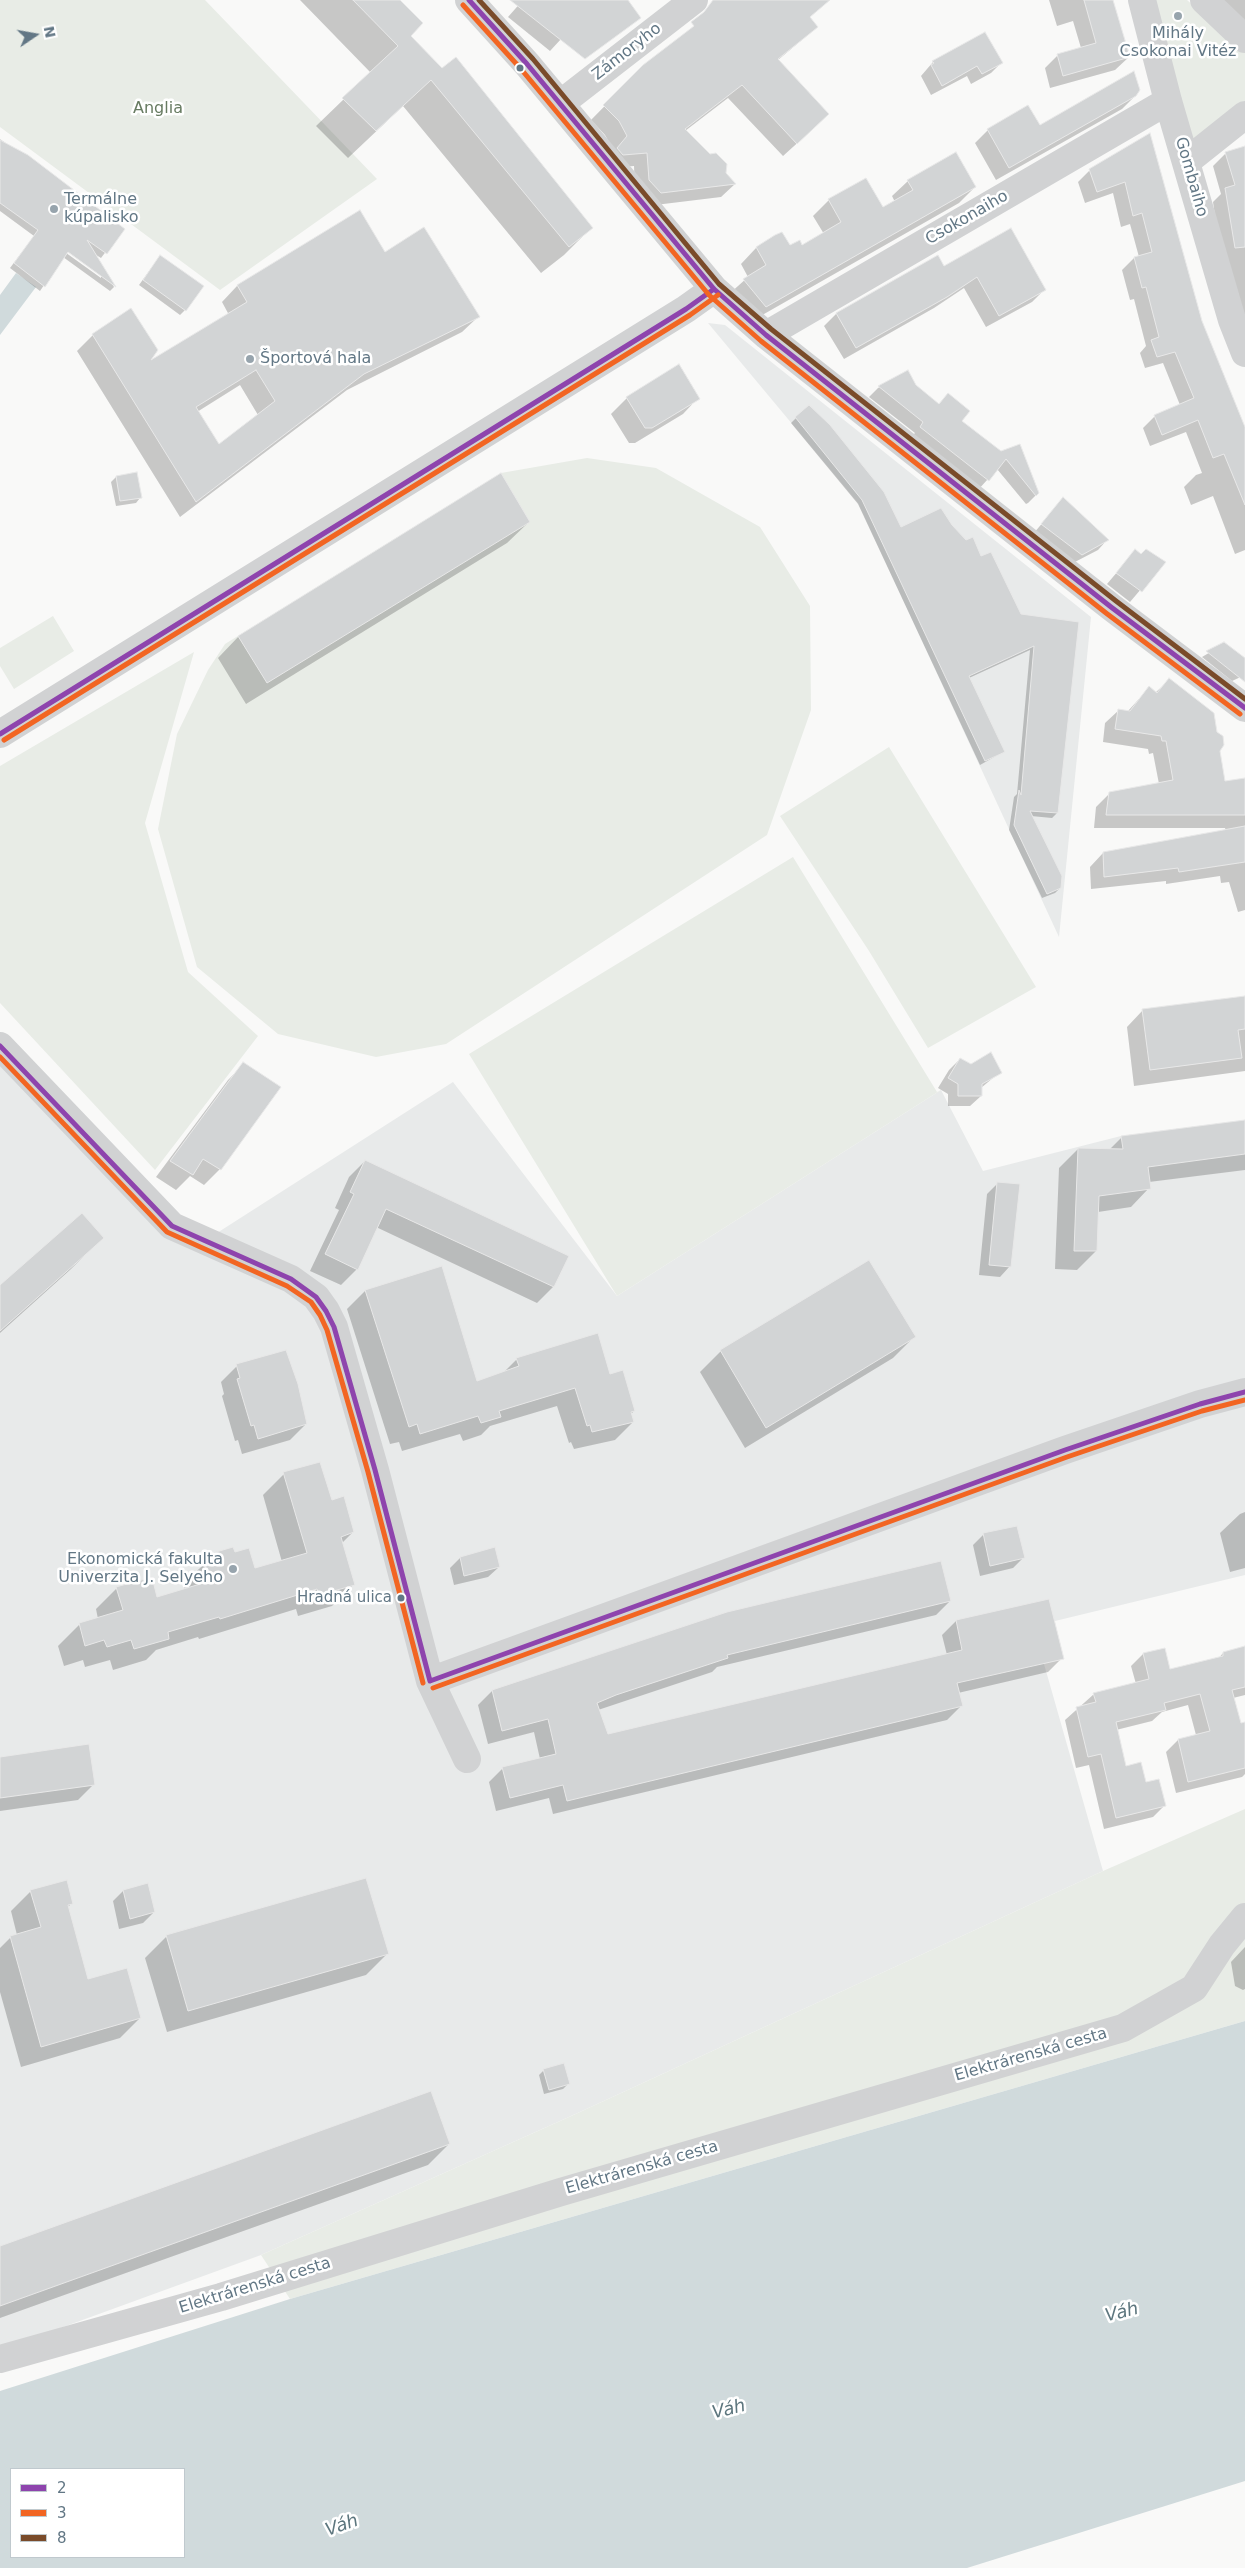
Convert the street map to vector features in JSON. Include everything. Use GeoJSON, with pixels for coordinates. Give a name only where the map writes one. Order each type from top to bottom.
{"type":"FeatureCollection","features":[{"type":"Feature","properties":{"kind":"street"},"geometry":{"type":"LineString","coordinates":[[469,0],[560,104],[714,289],[766,335],[1104,601],[1245,708]]}},
{"type":"Feature","properties":{"kind":"street","name":"Zámoryho"},"geometry":{"type":"LineString","coordinates":[[560,104],[694,0]]}},
{"type":"Feature","properties":{"kind":"street","name":"Gombaiho"},"geometry":{"type":"LineString","coordinates":[[1142,0],[1168,101],[1232,320],[1245,353]]}},
{"type":"Feature","properties":{"kind":"street"},"geometry":{"type":"LineString","coordinates":[[1204,0],[1245,39]]}},
{"type":"Feature","properties":{"kind":"street","name":"Csokonaiho"},"geometry":{"type":"LineString","coordinates":[[766,335],[1168,101]]}},
{"type":"Feature","properties":{"kind":"street"},"geometry":{"type":"LineString","coordinates":[[1186,162],[1245,115]]}},
{"type":"Feature","properties":{"kind":"street"},"geometry":{"type":"LineString","coordinates":[[0,734],[678,314],[714,289]]}},
{"type":"Feature","properties":{"kind":"street"},"geometry":{"type":"LineString","coordinates":[[0,1046],[172,1226],[291,1279],[316,1296],[326,1311],[334,1327],[372,1461],[430,1681],[467,1759]]}},
{"type":"Feature","properties":{"kind":"street"},"geometry":{"type":"LineString","coordinates":[[430,1681],[1065,1450],[1200,1404],[1245,1392]]}},
{"type":"Feature","properties":{"kind":"street","name":"Elektrárenská cesta"},"geometry":{"type":"LineString","coordinates":[[0,2359],[221,2297],[570,2189],[1123,2028],[1194,1988],[1222,1945],[1245,1916]]}},
{"type":"Feature","properties":{"kind":"shaded area"},"geometry":{"type":"Polygon","coordinates":[[[708,323],[725,325],[1091,617],[1059,937],[858,503],[708,323]]]}},
{"type":"Feature","properties":{"kind":"shaded area"},"geometry":{"type":"Polygon","coordinates":[[[0,1046],[206,1240],[453,1082],[617,1296],[941,1090],[983,1171],[1121,1136],[1245,1120],[1245,1575],[1055,1621],[1044,1664],[1103,1871],[569,2117],[261,2255],[0,2350],[0,1046]]]}},
{"type":"Feature","properties":{"kind":"green space","name":"Anglia"},"geometry":{"type":"Polygon","coordinates":[[[0,0],[205,0],[377,179],[220,290],[0,127],[0,0]]]}},
{"type":"Feature","properties":{"kind":"green space"},"geometry":{"type":"Polygon","coordinates":[[[1150,0],[1187,0],[1245,51],[1245,101],[1191,145],[1150,0]]]}},
{"type":"Feature","properties":{"kind":"green space"},"geometry":{"type":"Polygon","coordinates":[[[587,458],[656,468],[760,527],[810,606],[811,710],[767,835],[446,1044],[376,1057],[278,1034],[197,967],[158,829],[177,734],[208,670],[225,644],[501,473],[587,458]]]}},
{"type":"Feature","properties":{"kind":"green space"},"geometry":{"type":"Polygon","coordinates":[[[53,616],[74,651],[14,689],[0,666],[0,648],[53,616]]]}},
{"type":"Feature","properties":{"kind":"green space"},"geometry":{"type":"Polygon","coordinates":[[[194,652],[145,823],[188,972],[258,1036],[155,1170],[0,1003],[0,766],[194,652]]]}},
{"type":"Feature","properties":{"kind":"green space"},"geometry":{"type":"Polygon","coordinates":[[[889,747],[1036,987],[928,1048],[869,951],[780,816],[889,747]]]}},
{"type":"Feature","properties":{"kind":"green space"},"geometry":{"type":"Polygon","coordinates":[[[793,857],[937,1092],[941,1090],[617,1296],[469,1054],[793,857]]]}},
{"type":"Feature","properties":{"kind":"green space"},"geometry":{"type":"Polygon","coordinates":[[[1245,1809],[1245,2021],[290,2299],[261,2255],[569,2117],[1103,1871],[1245,1809]]]}},
{"type":"Feature","properties":{"kind":"water"},"geometry":{"type":"Polygon","coordinates":[[[16,273],[36,287],[0,335],[0,295],[16,273]]]}},
{"type":"Feature","properties":{"kind":"water","name":"Váh"},"geometry":{"type":"Polygon","coordinates":[[[1245,2021],[1245,2481],[967,2568],[0,2568],[0,2391],[290,2299],[1245,2021]]]}},
{"type":"Feature","properties":{"kind":"building"},"geometry":{"type":"Polygon","coordinates":[[[353,0],[400,0],[423,23],[411,36],[442,68],[456,57],[593,228],[569,247],[431,80],[376,131],[342,98],[398,46],[353,0]]]}},
{"type":"Feature","properties":{"kind":"building"},"geometry":{"type":"Polygon","coordinates":[[[510,0],[628,0],[641,18],[585,59],[510,0]]]}},
{"type":"Feature","properties":{"kind":"building"},"geometry":{"type":"Polygon","coordinates":[[[713,0],[830,0],[810,17],[818,27],[778,59],[829,114],[797,144],[742,85],[685,129],[710,154],[716,153],[727,164],[726,173],[736,184],[661,193],[649,180],[647,153],[623,155],[617,148],[627,136],[619,121],[603,105],[643,65],[694,26],[691,22],[704,12],[713,0]]]}},
{"type":"Feature","properties":{"kind":"building"},"geometry":{"type":"Polygon","coordinates":[[[1084,0],[1113,0],[1130,57],[1063,76],[1057,54],[1096,43],[1084,0]]]}},
{"type":"Feature","properties":{"kind":"building"},"geometry":{"type":"Polygon","coordinates":[[[985,32],[1003,63],[982,74],[977,66],[942,86],[931,65],[934,63],[932,61],[985,32]]]}},
{"type":"Feature","properties":{"kind":"building"},"geometry":{"type":"Polygon","coordinates":[[[1134,71],[1140,90],[1136,96],[1009,168],[987,129],[1028,105],[1040,125],[1134,71]]]}},
{"type":"Feature","properties":{"kind":"building"},"geometry":{"type":"Polygon","coordinates":[[[1150,133],[1202,321],[1245,427],[1245,505],[1224,454],[1213,458],[1198,420],[1162,435],[1154,415],[1194,398],[1175,352],[1157,357],[1151,340],[1159,337],[1146,287],[1142,288],[1134,257],[1152,252],[1142,213],[1133,216],[1125,182],[1097,192],[1089,169],[1150,133]]]}},
{"type":"Feature","properties":{"kind":"building","name":"Termálne kúpalisko"},"geometry":{"type":"Polygon","coordinates":[[[0,140],[28,155],[125,229],[107,254],[87,240],[116,287],[68,252],[45,287],[14,263],[38,230],[0,203],[0,140]]]}},
{"type":"Feature","properties":{"kind":"building"},"geometry":{"type":"Polygon","coordinates":[[[1245,146],[1245,247],[1235,248],[1225,188],[1235,185],[1225,152],[1245,146]]]}},
{"type":"Feature","properties":{"kind":"building"},"geometry":{"type":"Polygon","coordinates":[[[956,152],[976,187],[766,307],[743,279],[766,265],[756,247],[775,235],[782,232],[790,245],[800,240],[802,245],[841,222],[828,199],[866,178],[883,207],[913,190],[907,180],[956,152]]]}},
{"type":"Feature","properties":{"kind":"building","name":"Športová hala"},"geometry":{"type":"Polygon","coordinates":[[[360,210],[385,252],[424,227],[480,317],[364,374],[196,502],[92,334],[131,308],[158,350],[151,360],[247,302],[237,285],[360,210]],[[256,370],[196,407],[219,444],[275,401],[256,370]]]}},
{"type":"Feature","properties":{"kind":"building"},"geometry":{"type":"Polygon","coordinates":[[[1011,228],[1046,290],[999,316],[977,277],[947,297],[856,348],[836,313],[938,255],[944,266],[1011,228]]]}},
{"type":"Feature","properties":{"kind":"building"},"geometry":{"type":"Polygon","coordinates":[[[160,255],[204,286],[186,311],[143,280],[160,255]]]}},
{"type":"Feature","properties":{"kind":"building"},"geometry":{"type":"Polygon","coordinates":[[[679,364],[700,399],[652,428],[645,428],[626,397],[679,364]]]}},
{"type":"Feature","properties":{"kind":"building"},"geometry":{"type":"Polygon","coordinates":[[[908,370],[916,385],[939,404],[948,393],[970,411],[962,421],[1001,451],[1020,444],[1039,493],[1036,496],[1006,459],[989,481],[920,427],[923,422],[878,386],[908,370]]]}},
{"type":"Feature","properties":{"kind":"building"},"geometry":{"type":"Polygon","coordinates":[[[809,405],[830,425],[884,492],[901,527],[941,508],[952,525],[966,540],[973,537],[981,556],[991,552],[1021,614],[1079,622],[1058,813],[1030,811],[1062,876],[1061,888],[1047,894],[1014,825],[1019,790],[1021,795],[1034,646],[969,676],[1005,752],[985,761],[862,500],[795,417],[809,405]]]}},
{"type":"Feature","properties":{"kind":"building"},"geometry":{"type":"Polygon","coordinates":[[[137,472],[142,498],[120,501],[116,476],[137,472]]]}},
{"type":"Feature","properties":{"kind":"building"},"geometry":{"type":"Polygon","coordinates":[[[501,473],[530,522],[267,683],[238,636],[501,473]]]}},
{"type":"Feature","properties":{"kind":"building"},"geometry":{"type":"Polygon","coordinates":[[[1063,497],[1109,540],[1082,555],[1041,524],[1063,497]]]}},
{"type":"Feature","properties":{"kind":"building"},"geometry":{"type":"Polygon","coordinates":[[[1135,549],[1141,554],[1146,549],[1166,562],[1142,592],[1116,573],[1135,549]]]}},
{"type":"Feature","properties":{"kind":"building"},"geometry":{"type":"Polygon","coordinates":[[[1224,642],[1245,658],[1245,682],[1206,651],[1224,642]]]}},
{"type":"Feature","properties":{"kind":"building"},"geometry":{"type":"Polygon","coordinates":[[[1169,678],[1214,713],[1217,732],[1223,736],[1224,745],[1220,751],[1225,781],[1245,778],[1245,815],[1106,815],[1109,792],[1173,780],[1166,741],[1162,741],[1161,736],[1115,729],[1118,709],[1130,711],[1149,686],[1157,693],[1169,678]]]}},
{"type":"Feature","properties":{"kind":"building"},"geometry":{"type":"Polygon","coordinates":[[[1245,826],[1245,862],[1179,872],[1178,868],[1104,877],[1103,852],[1245,826]]]}},
{"type":"Feature","properties":{"kind":"building"},"geometry":{"type":"Polygon","coordinates":[[[1245,996],[1245,1029],[1238,1030],[1242,1058],[1150,1070],[1142,1009],[1245,996]]]}},
{"type":"Feature","properties":{"kind":"building"},"geometry":{"type":"Polygon","coordinates":[[[991,1052],[1002,1073],[982,1084],[982,1096],[958,1096],[958,1084],[948,1078],[960,1058],[971,1064],[991,1052]]]}},
{"type":"Feature","properties":{"kind":"building"},"geometry":{"type":"Polygon","coordinates":[[[243,1062],[281,1087],[221,1170],[203,1159],[193,1175],[170,1161],[243,1062]]]}},
{"type":"Feature","properties":{"kind":"building"},"geometry":{"type":"Polygon","coordinates":[[[1245,1120],[1245,1154],[1148,1167],[1151,1189],[1099,1196],[1097,1251],[1074,1251],[1078,1148],[1123,1149],[1121,1136],[1245,1120]]]}},
{"type":"Feature","properties":{"kind":"building"},"geometry":{"type":"Polygon","coordinates":[[[365,1160],[569,1256],[554,1287],[386,1209],[358,1270],[325,1254],[354,1194],[350,1192],[365,1160]]]}},
{"type":"Feature","properties":{"kind":"building"},"geometry":{"type":"Polygon","coordinates":[[[997,1182],[1020,1184],[1011,1267],[989,1265],[997,1182]]]}},
{"type":"Feature","properties":{"kind":"building"},"geometry":{"type":"Polygon","coordinates":[[[82,1213],[104,1238],[0,1331],[0,1285],[82,1213]]]}},
{"type":"Feature","properties":{"kind":"building"},"geometry":{"type":"Polygon","coordinates":[[[869,1260],[916,1337],[766,1428],[720,1350],[869,1260]]]}},
{"type":"Feature","properties":{"kind":"building"},"geometry":{"type":"Polygon","coordinates":[[[442,1266],[477,1381],[519,1366],[516,1358],[598,1333],[610,1374],[623,1370],[635,1411],[631,1412],[634,1422],[592,1432],[590,1425],[587,1426],[575,1388],[499,1411],[501,1417],[481,1423],[478,1416],[420,1434],[417,1424],[409,1427],[365,1290],[442,1266]]]}},
{"type":"Feature","properties":{"kind":"building"},"geometry":{"type":"Polygon","coordinates":[[[286,1350],[298,1384],[307,1424],[258,1439],[254,1425],[251,1426],[237,1379],[240,1378],[236,1364],[286,1350]]]}},
{"type":"Feature","properties":{"kind":"building"},"geometry":{"type":"Polygon","coordinates":[[[320,1462],[332,1500],[344,1496],[354,1532],[341,1537],[355,1585],[319,1595],[317,1589],[220,1619],[219,1617],[168,1632],[169,1639],[134,1649],[131,1640],[107,1647],[104,1640],[85,1646],[79,1623],[123,1610],[116,1587],[152,1577],[157,1597],[210,1581],[203,1561],[217,1557],[216,1552],[233,1547],[235,1552],[249,1548],[255,1568],[307,1553],[283,1472],[320,1462]]]}},
{"type":"Feature","properties":{"kind":"building"},"geometry":{"type":"Polygon","coordinates":[[[1017,1526],[1025,1558],[990,1566],[983,1533],[1017,1526]]]}},
{"type":"Feature","properties":{"kind":"building"},"geometry":{"type":"Polygon","coordinates":[[[495,1547],[500,1567],[464,1576],[460,1557],[495,1547]]]}},
{"type":"Feature","properties":{"kind":"building"},"geometry":{"type":"Polygon","coordinates":[[[941,1561],[951,1601],[727,1655],[728,1658],[616,1695],[597,1703],[608,1734],[962,1650],[956,1620],[1049,1599],[1064,1659],[957,1683],[963,1706],[567,1801],[563,1785],[510,1798],[502,1767],[556,1754],[548,1719],[502,1731],[492,1690],[727,1612],[941,1561]]]}},
{"type":"Feature","properties":{"kind":"building"},"geometry":{"type":"Polygon","coordinates":[[[1245,1646],[1245,1687],[1232,1690],[1241,1723],[1245,1722],[1245,1768],[1188,1782],[1178,1739],[1210,1731],[1200,1694],[1164,1703],[1166,1710],[1116,1722],[1126,1766],[1141,1762],[1146,1782],[1159,1779],[1166,1806],[1116,1818],[1101,1754],[1088,1757],[1076,1707],[1096,1702],[1093,1693],[1149,1679],[1143,1653],[1165,1648],[1170,1669],[1223,1656],[1223,1652],[1245,1646]]]}},
{"type":"Feature","properties":{"kind":"building"},"geometry":{"type":"Polygon","coordinates":[[[89,1744],[95,1785],[0,1798],[0,1757],[89,1744]]]}},
{"type":"Feature","properties":{"kind":"building"},"geometry":{"type":"Polygon","coordinates":[[[366,1878],[389,1954],[188,2011],[166,1935],[366,1878]]]}},
{"type":"Feature","properties":{"kind":"building"},"geometry":{"type":"Polygon","coordinates":[[[67,1880],[73,1904],[68,1905],[88,1979],[127,1968],[141,2018],[41,2047],[10,1936],[41,1927],[30,1890],[67,1880]]]}},
{"type":"Feature","properties":{"kind":"building"},"geometry":{"type":"Polygon","coordinates":[[[148,1883],[155,1912],[130,1919],[123,1890],[148,1883]]]}},
{"type":"Feature","properties":{"kind":"building"},"geometry":{"type":"Polygon","coordinates":[[[564,2063],[570,2084],[549,2090],[543,2069],[564,2063]]]}},
{"type":"Feature","properties":{"kind":"building"},"geometry":{"type":"Polygon","coordinates":[[[431,2091],[450,2144],[0,2306],[0,2246],[431,2091]]]}},
{"type":"Feature","properties":{"kind":"transit line","name":"2"},"geometry":{"type":"LineString","coordinates":[[469,0],[527,64],[714,289],[766,335],[1111,607],[1245,708]]}},
{"type":"Feature","properties":{"kind":"transit line","name":"8"},"geometry":{"type":"LineString","coordinates":[[479,0],[533,59],[719,284],[771,329],[1116,601],[1245,699]]}},
{"type":"Feature","properties":{"kind":"transit line","name":"3"},"geometry":{"type":"LineString","coordinates":[[463,5],[521,69],[709,295],[761,341],[1106,613],[1240,714]]}},
{"type":"Feature","properties":{"kind":"transit line","name":"2"},"geometry":{"type":"LineString","coordinates":[[0,734],[686,309],[714,289]]}},
{"type":"Feature","properties":{"kind":"transit line","name":"3"},"geometry":{"type":"LineString","coordinates":[[4,740],[690,315],[718,295]]}},
{"type":"Feature","properties":{"kind":"transit line","name":"2"},"geometry":{"type":"LineString","coordinates":[[0,1046],[172,1226],[291,1279],[316,1297],[326,1311],[334,1327],[375,1470],[430,1681]]}},
{"type":"Feature","properties":{"kind":"transit line","name":"3"},"geometry":{"type":"LineString","coordinates":[[0,1057],[167,1232],[287,1286],[311,1302],[320,1315],[327,1330],[368,1472],[423,1683]]}},
{"type":"Feature","properties":{"kind":"transit line","name":"2"},"geometry":{"type":"LineString","coordinates":[[430,1681],[1065,1450],[1200,1404],[1245,1392]]}},
{"type":"Feature","properties":{"kind":"transit line","name":"3"},"geometry":{"type":"LineString","coordinates":[[433,1688],[1067,1457],[1202,1411],[1245,1400]]}},
{"type":"Feature","properties":{"kind":"place","name":"Mihály Csokonai Vitéz"},"geometry":{"type":"Point","coordinates":[1178,16]}},
{"type":"Feature","properties":{"kind":"place","name":"Termálne kúpalisko"},"geometry":{"type":"Point","coordinates":[54,209]}},
{"type":"Feature","properties":{"kind":"place","name":"Športová hala"},"geometry":{"type":"Point","coordinates":[250,359]}},
{"type":"Feature","properties":{"kind":"place","name":"Ekonomická fakulta Univerzita J. Selyeho"},"geometry":{"type":"Point","coordinates":[233,1569]}},
{"type":"Feature","properties":{"kind":"place","name":"Hradná ulica"},"geometry":{"type":"Point","coordinates":[401,1598]}}]}
